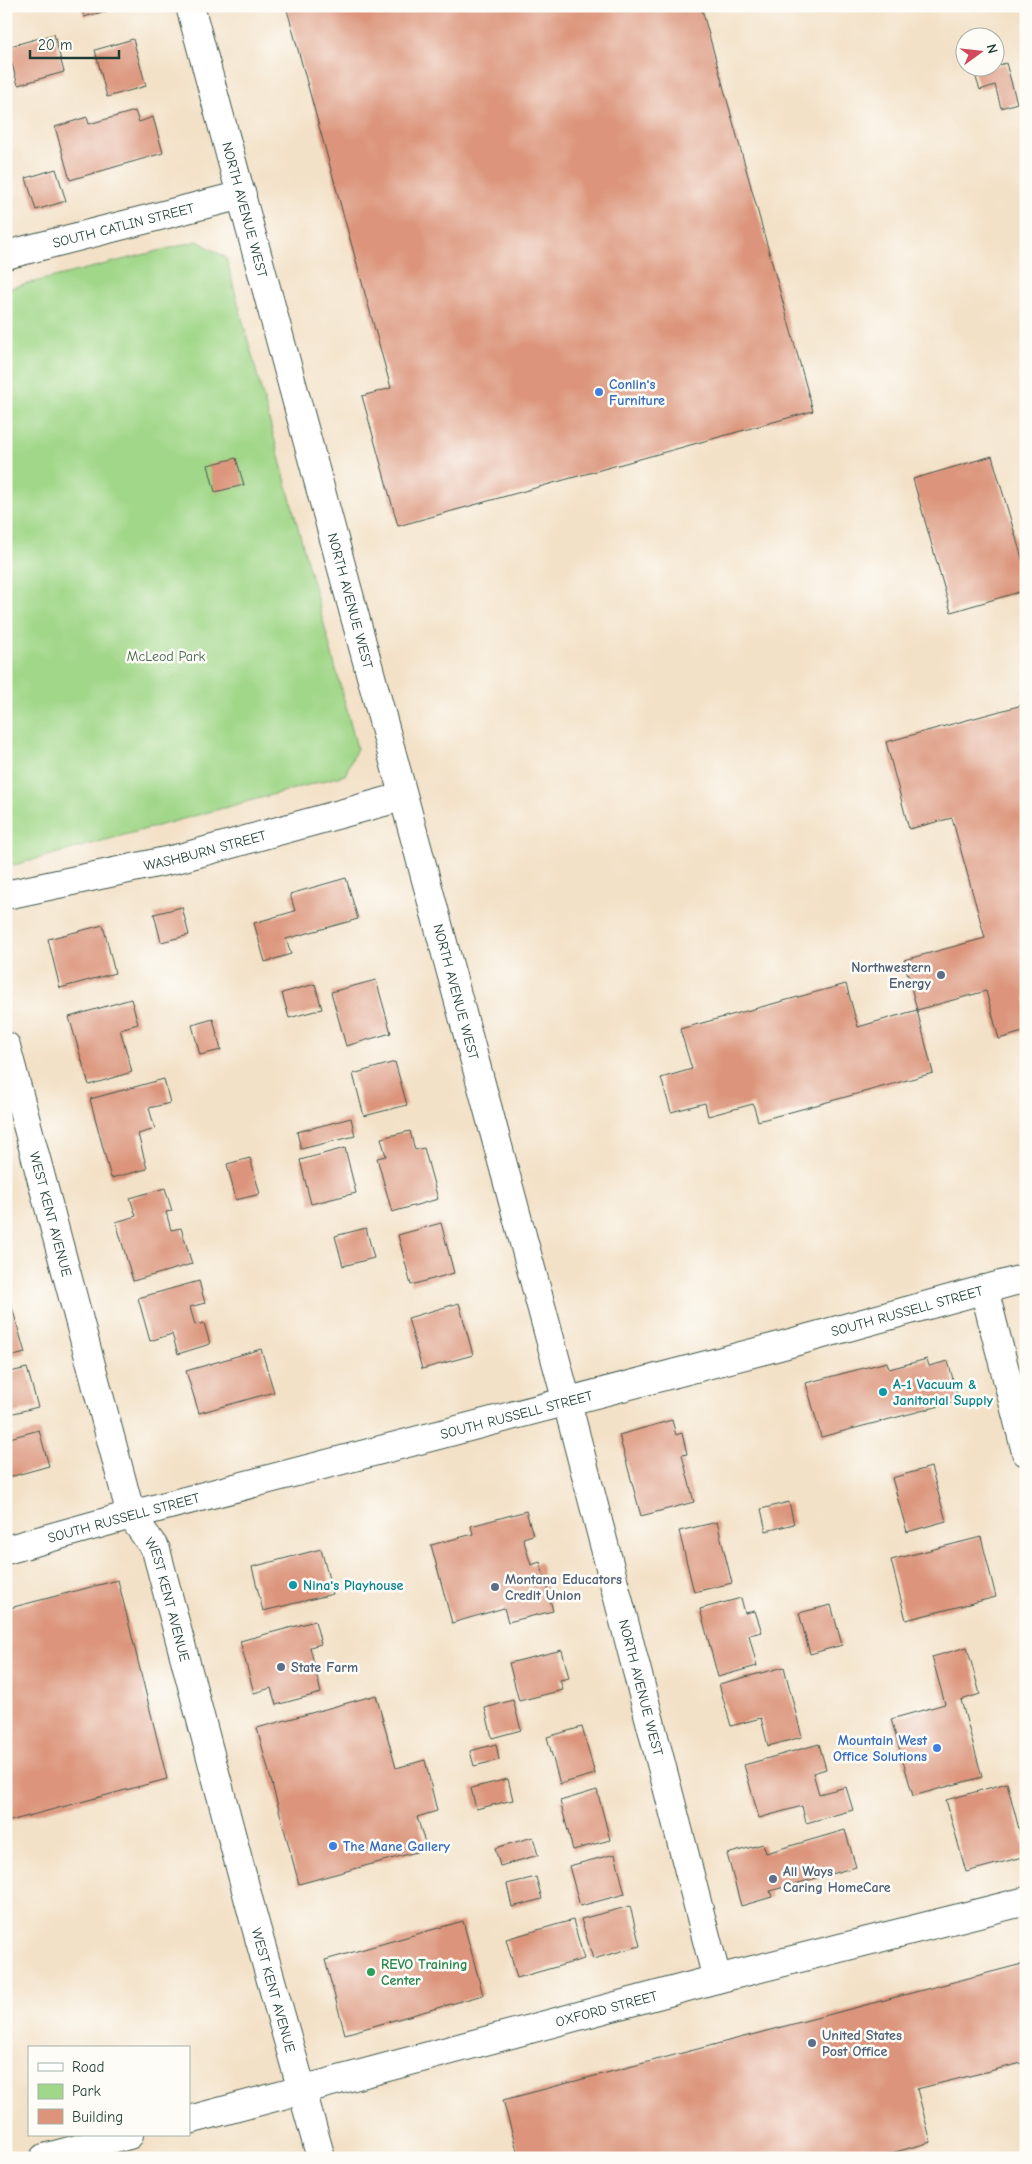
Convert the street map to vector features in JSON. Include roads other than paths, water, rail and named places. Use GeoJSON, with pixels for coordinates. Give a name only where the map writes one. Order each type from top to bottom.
{"type":"FeatureCollection","features":[{"type":"Feature","properties":{"kind":"street","name":"NORTH AVENUE WEST"},"geometry":{"type":"LineString","coordinates":[[190,6],[567,1402],[717,1979]]}},
{"type":"Feature","properties":{"kind":"street","name":"SOUTH CATLIN STREET"},"geometry":{"type":"LineString","coordinates":[[6,255],[242,195]]}},
{"type":"Feature","properties":{"kind":"street","name":"WASHBURN STREET"},"geometry":{"type":"LineString","coordinates":[[6,895],[180,858],[402,796]]}},
{"type":"Feature","properties":{"kind":"street","name":"WEST KENT AVENUE"},"geometry":{"type":"LineString","coordinates":[[6,1046],[131,1515],[156,1550],[254,1920],[321,2158]]}},
{"type":"Feature","properties":{"kind":"street","name":"SOUTH RUSSELL STREET"},"geometry":{"type":"LineString","coordinates":[[6,1550],[131,1515],[776,1347],[1026,1278]]}},
{"type":"Feature","properties":{"kind":"street"},"geometry":{"type":"LineString","coordinates":[[984,1289],[1026,1452]]}},
{"type":"Feature","properties":{"kind":"street","name":"OXFORD STREET"},"geometry":{"type":"LineString","coordinates":[[190,2120],[717,1979],[1026,1901]]}},
{"type":"Feature","properties":{"kind":"street"},"geometry":{"type":"LineString","coordinates":[[44,2158],[125,2136]]}},
{"type":"Feature","properties":{"kind":"place","name":"Conlin's Furniture"},"geometry":{"type":"Point","coordinates":[599,392]}},
{"type":"Feature","properties":{"kind":"place","name":"Northwestern Energy"},"geometry":{"type":"Point","coordinates":[941,975]}},
{"type":"Feature","properties":{"kind":"place","name":"A-1 Vacuum & Janitorial Supply"},"geometry":{"type":"Point","coordinates":[883,1392]}},
{"type":"Feature","properties":{"kind":"place","name":"Nina's Playhouse"},"geometry":{"type":"Point","coordinates":[293,1585]}},
{"type":"Feature","properties":{"kind":"place","name":"Montana Educators Credit Union"},"geometry":{"type":"Point","coordinates":[495,1587]}},
{"type":"Feature","properties":{"kind":"place","name":"State Farm"},"geometry":{"type":"Point","coordinates":[281,1667]}},
{"type":"Feature","properties":{"kind":"place","name":"Mountain West Office Solutions"},"geometry":{"type":"Point","coordinates":[937,1748]}},
{"type":"Feature","properties":{"kind":"place","name":"The Mane Gallery"},"geometry":{"type":"Point","coordinates":[333,1846]}},
{"type":"Feature","properties":{"kind":"place","name":"All Ways Caring HomeCare"},"geometry":{"type":"Point","coordinates":[773,1879]}},
{"type":"Feature","properties":{"kind":"place","name":"REVO Training Center"},"geometry":{"type":"Point","coordinates":[371,1972]}},
{"type":"Feature","properties":{"kind":"place","name":"United States Post Office"},"geometry":{"type":"Point","coordinates":[812,2043]}},
{"type":"Feature","properties":{"kind":"park label","name":"McLeod Park"},"geometry":{"type":"Point","coordinates":[166,656]}}]}
